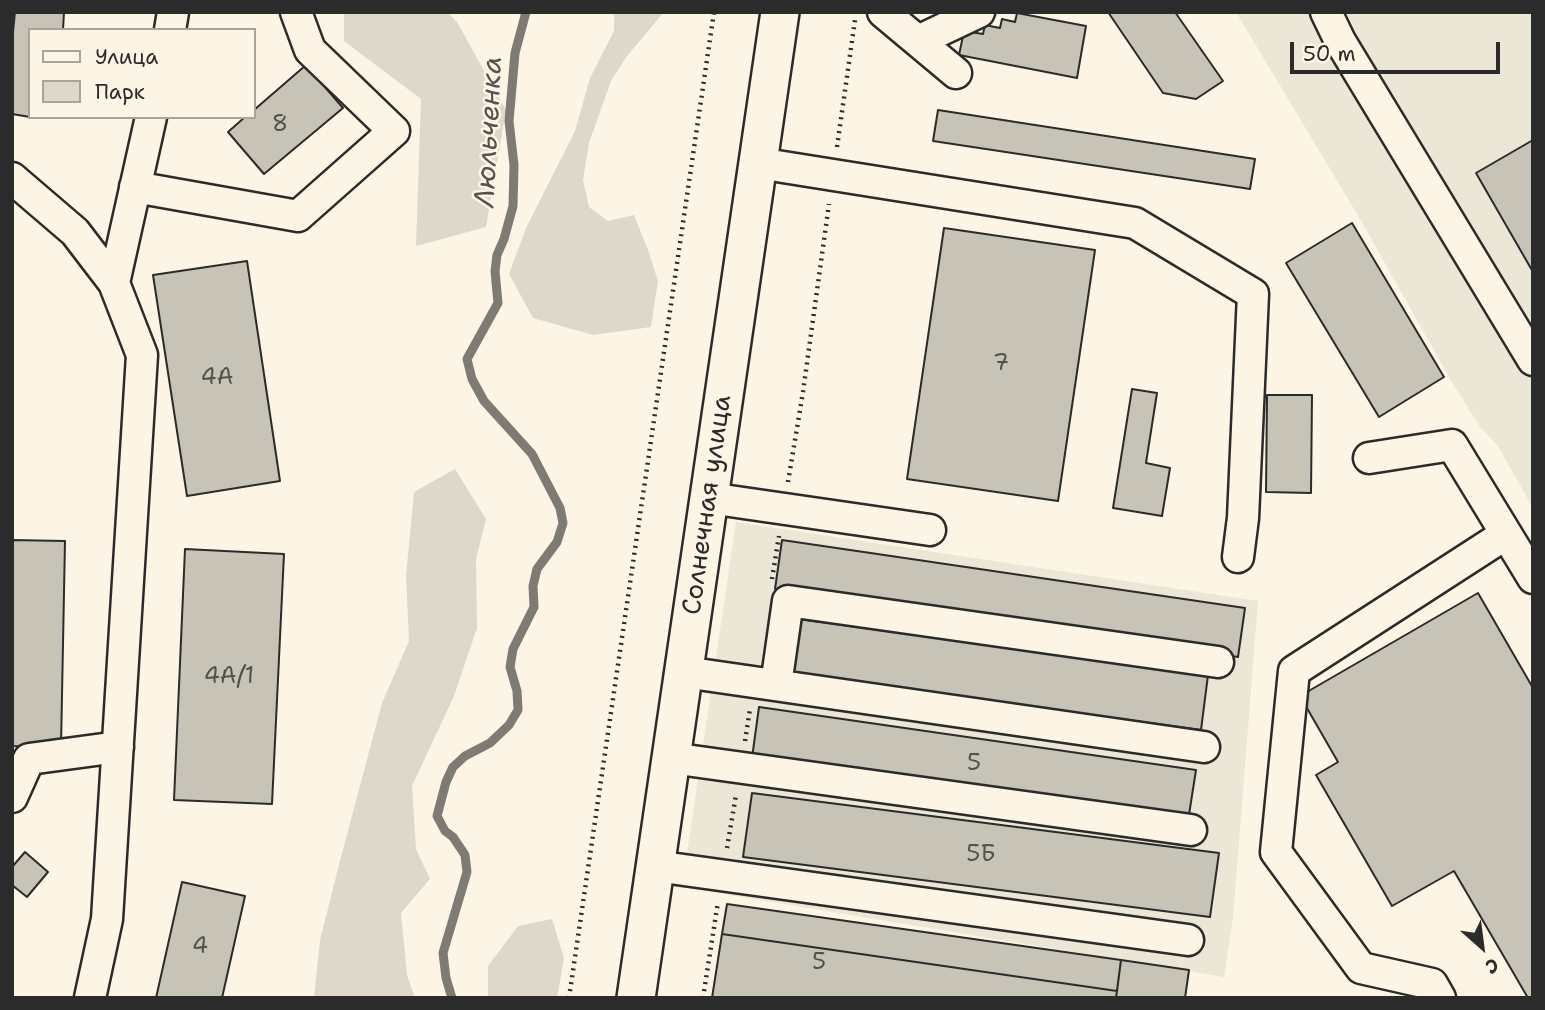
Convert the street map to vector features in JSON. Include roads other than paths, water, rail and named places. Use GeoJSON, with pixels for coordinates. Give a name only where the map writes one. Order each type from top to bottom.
{"type":"FeatureCollection","features":[{"type":"Feature","properties":{"kind":"main road","name":"Солнечная улица"},"geometry":{"type":"LineString","coordinates":[[636,998],[780,12]]}},
{"type":"Feature","properties":{"kind":"lane"},"geometry":{"type":"LineString","coordinates":[[135,187],[298,216],[394,131],[310,50],[296,12]]}},
{"type":"Feature","properties":{"kind":"lane"},"geometry":{"type":"LineString","coordinates":[[883,12],[956,73]]}},
{"type":"Feature","properties":{"kind":"lane"},"geometry":{"type":"LineString","coordinates":[[918,41],[979,12]]}},
{"type":"Feature","properties":{"kind":"lane"},"geometry":{"type":"LineString","coordinates":[[1326,12],[1340,41],[1533,360]]}},
{"type":"Feature","properties":{"kind":"lane"},"geometry":{"type":"LineString","coordinates":[[114,283],[150,119]]}},
{"type":"Feature","properties":{"kind":"lane"},"geometry":{"type":"LineString","coordinates":[[758,163],[1135,223],[1253,294],[1243,517],[1238,557]]}},
{"type":"Feature","properties":{"kind":"lane"},"geometry":{"type":"LineString","coordinates":[[12,178],[75,232],[114,283],[142,355],[107,919],[90,998]]}},
{"type":"Feature","properties":{"kind":"lane"},"geometry":{"type":"LineString","coordinates":[[1369,458],[1452,445],[1533,578]]}},
{"type":"Feature","properties":{"kind":"lane"},"geometry":{"type":"LineString","coordinates":[[709,498],[930,530]]}},
{"type":"Feature","properties":{"kind":"lane"},"geometry":{"type":"LineString","coordinates":[[1440,998],[1432,985],[1362,968],[1276,852],[1294,671],[1506,534]]}},
{"type":"Feature","properties":{"kind":"lane"},"geometry":{"type":"LineString","coordinates":[[776,685],[788,601],[1218,662]]}},
{"type":"Feature","properties":{"kind":"lane"},"geometry":{"type":"LineString","coordinates":[[684,672],[1204,747]]}},
{"type":"Feature","properties":{"kind":"lane"},"geometry":{"type":"LineString","coordinates":[[12,797],[29,759],[118,747]]}},
{"type":"Feature","properties":{"kind":"lane"},"geometry":{"type":"LineString","coordinates":[[671,758],[1191,830]]}},
{"type":"Feature","properties":{"kind":"lane"},"geometry":{"type":"LineString","coordinates":[[655,866],[1188,940]]}},
{"type":"Feature","properties":{"kind":"waterway","name":"Люльченка"},"geometry":{"type":"LineString","coordinates":[[452,998],[443,953],[467,872],[465,855],[453,837],[445,831],[437,816],[453,767],[465,756],[490,743],[509,725],[518,710],[517,691],[510,667],[513,649],[534,607],[533,586],[537,569],[557,542],[563,523],[560,508],[532,454],[484,401],[472,379],[467,359],[498,303],[495,271],[497,255],[513,206],[514,165],[509,121],[515,53],[526,12]]}}]}
